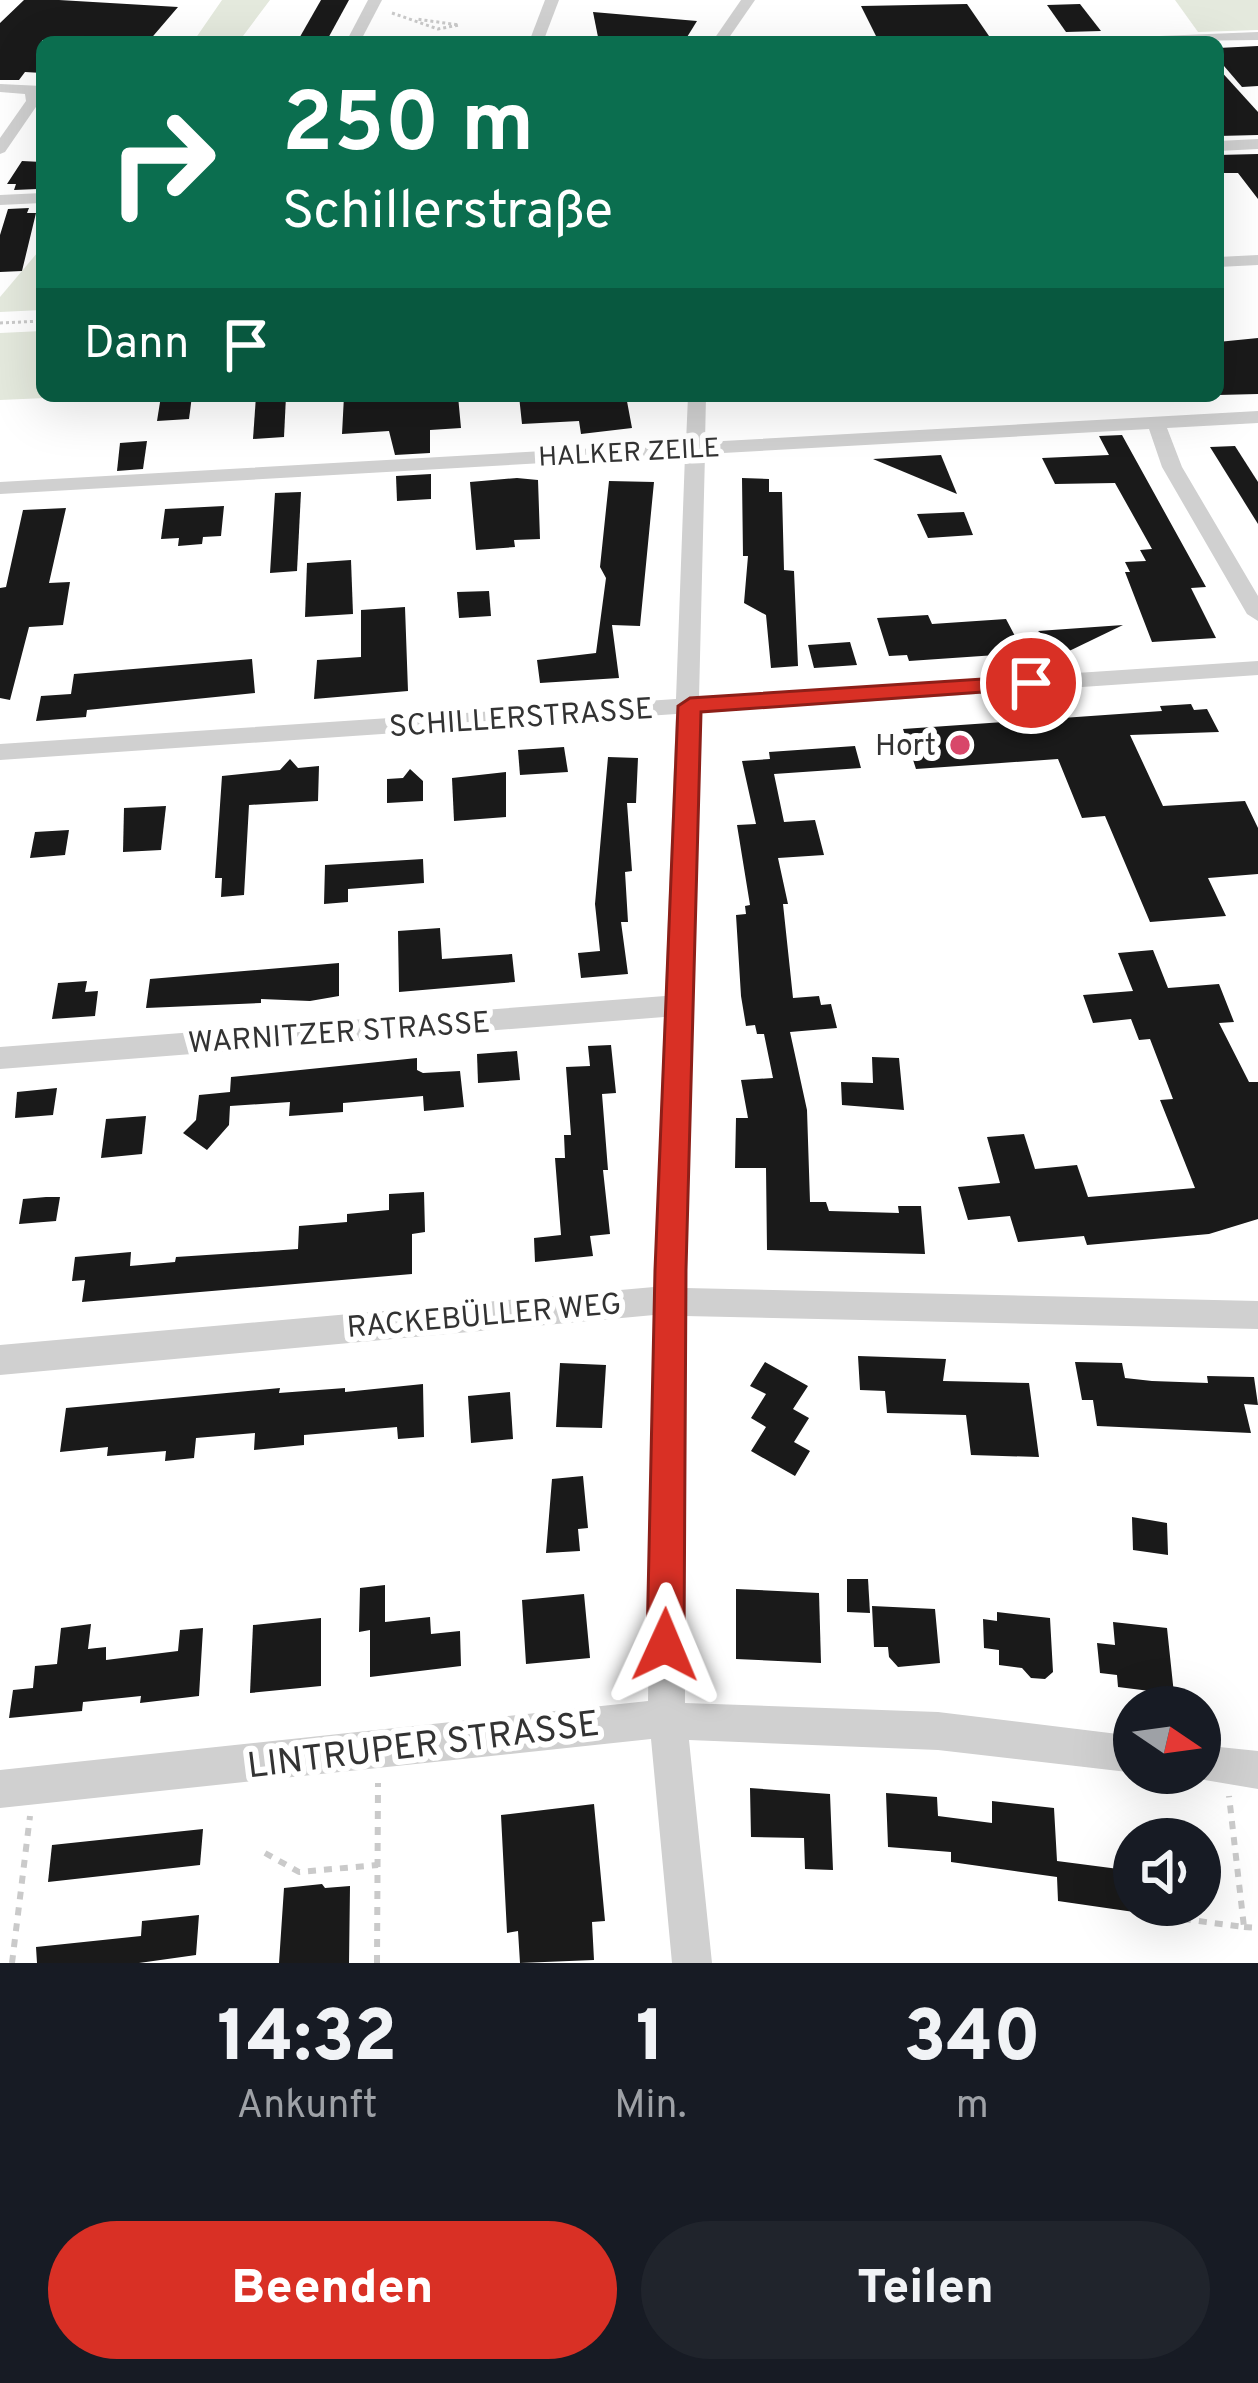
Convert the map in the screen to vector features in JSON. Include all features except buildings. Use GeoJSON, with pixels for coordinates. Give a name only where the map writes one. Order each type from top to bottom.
{"type":"FeatureCollection","features":[{"type":"Feature","properties":{"kind":"street"},"geometry":{"type":"LineString","coordinates":[[538,36],[552,0]]}},
{"type":"Feature","properties":{"kind":"street"},"geometry":{"type":"LineString","coordinates":[[723,36],[748,0]]}},
{"type":"Feature","properties":{"kind":"street"},"geometry":{"type":"LineString","coordinates":[[356,36],[372,6]]}},
{"type":"Feature","properties":{"kind":"street"},"geometry":{"type":"LineString","coordinates":[[1224,37],[1258,36]]}},
{"type":"Feature","properties":{"kind":"street"},"geometry":{"type":"LineString","coordinates":[[0,88],[36,91]]}},
{"type":"Feature","properties":{"kind":"street"},"geometry":{"type":"LineString","coordinates":[[0,149],[36,94]]}},
{"type":"Feature","properties":{"kind":"street"},"geometry":{"type":"LineString","coordinates":[[1224,146],[1258,144]]}},
{"type":"Feature","properties":{"kind":"street"},"geometry":{"type":"LineString","coordinates":[[0,200],[36,198]]}},
{"type":"Feature","properties":{"kind":"street"},"geometry":{"type":"LineString","coordinates":[[1224,262],[1258,260]]}},
{"type":"Feature","properties":{"kind":"street"},"geometry":{"type":"LineString","coordinates":[[692,1963],[666,1719],[670,1300],[697,402]]}},
{"type":"Feature","properties":{"kind":"street","name":"HALKER ZEILE"},"geometry":{"type":"LineString","coordinates":[[0,488],[1258,417]]}},
{"type":"Feature","properties":{"kind":"street"},"geometry":{"type":"LineString","coordinates":[[1156,423],[1172,467],[1258,614]]}},
{"type":"Feature","properties":{"kind":"street","name":"SCHILLERSTRASSE"},"geometry":{"type":"LineString","coordinates":[[0,752],[1258,668]]}},
{"type":"Feature","properties":{"kind":"street","name":"WARNITZER STRASSE"},"geometry":{"type":"LineString","coordinates":[[0,1058],[679,1005]]}},
{"type":"Feature","properties":{"kind":"street","name":"RACKEBÜLLER WEG"},"geometry":{"type":"LineString","coordinates":[[0,1360],[670,1300],[1258,1315]]}},
{"type":"Feature","properties":{"kind":"street","name":"LINTRUPER STRASSE"},"geometry":{"type":"LineString","coordinates":[[15,1800],[628,1719],[938,1731],[1113,1753]]}},
{"type":"Feature","properties":{"kind":"path"},"geometry":{"type":"LineString","coordinates":[[372,6],[438,29],[459,26],[455,21],[416,19]]}},
{"type":"Feature","properties":{"kind":"path"},"geometry":{"type":"LineString","coordinates":[[0,323],[36,321]]}},
{"type":"Feature","properties":{"kind":"path"},"geometry":{"type":"LineString","coordinates":[[1228,1767],[1244,1927]]}},
{"type":"Feature","properties":{"kind":"path"},"geometry":{"type":"LineString","coordinates":[[377,1963],[378,1772]]}},
{"type":"Feature","properties":{"kind":"path"},"geometry":{"type":"LineString","coordinates":[[12,1963],[15,1800]]}},
{"type":"Feature","properties":{"kind":"path"},"geometry":{"type":"LineString","coordinates":[[265,1853],[299,1872],[378,1865]]}},
{"type":"Feature","properties":{"kind":"path"},"geometry":{"type":"LineString","coordinates":[[1221,1924],[1258,1928]]}},
{"type":"Feature","properties":{"kind":"shaded area"},"geometry":{"type":"Polygon","coordinates":[[[222,0],[270,0],[243,36],[197,36],[222,0]]]}},
{"type":"Feature","properties":{"kind":"shaded area"},"geometry":{"type":"Polygon","coordinates":[[[1175,0],[1258,0],[1258,30],[1198,32],[1175,0]]]}},
{"type":"Feature","properties":{"kind":"shaded area"},"geometry":{"type":"Polygon","coordinates":[[[36,254],[36,310],[0,312],[0,297],[36,254]]]}},
{"type":"Feature","properties":{"kind":"shaded area"},"geometry":{"type":"Polygon","coordinates":[[[36,331],[36,398],[0,400],[0,333],[36,331]]]}},
{"type":"Feature","properties":{"kind":"place","name":"Hort"},"geometry":{"type":"Point","coordinates":[960,745]}},
{"type":"Feature","properties":{"kind":"route"},"geometry":{"type":"LineString","coordinates":[[665,1645],[670,1270],[690,706],[1031,683]]}}]}
